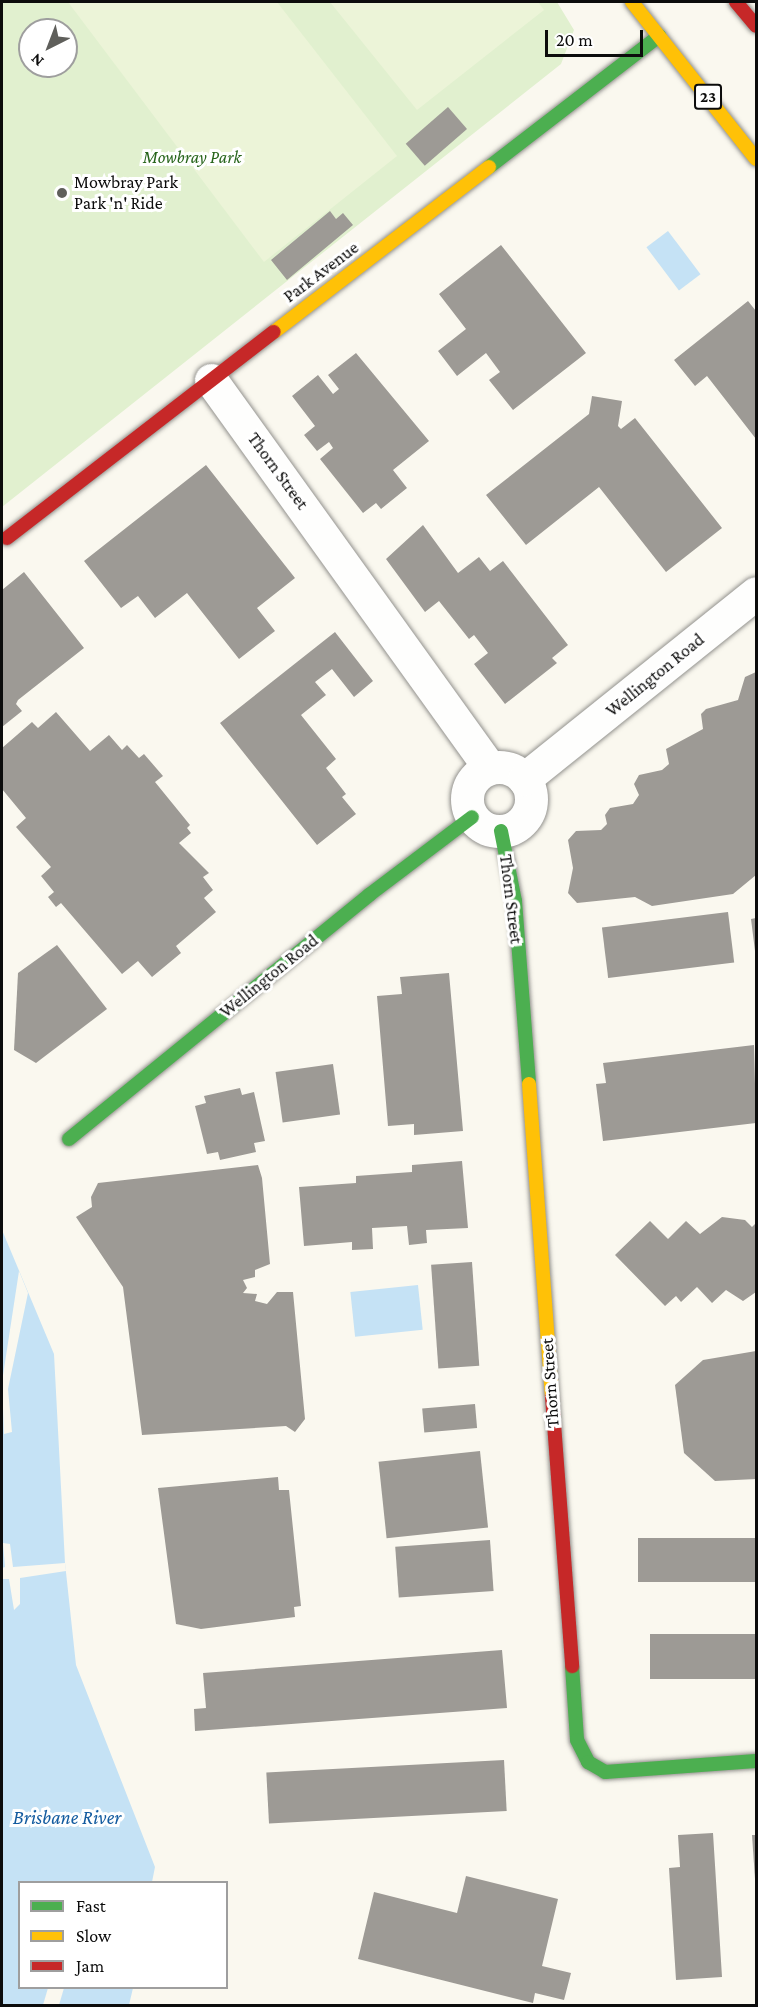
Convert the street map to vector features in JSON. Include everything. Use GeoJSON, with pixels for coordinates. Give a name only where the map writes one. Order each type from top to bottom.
{"type":"FeatureCollection","features":[{"type":"Feature","properties":{"kind":"street","name":"23"},"geometry":{"type":"LineString","coordinates":[[632,2],[756,159]]}},
{"type":"Feature","properties":{"kind":"street","name":"Park Avenue"},"geometry":{"type":"LineString","coordinates":[[7,538],[659,36]]}},
{"type":"Feature","properties":{"kind":"street","name":"Thorn Street"},"geometry":{"type":"LineString","coordinates":[[211,380],[489,767]]}},
{"type":"Feature","properties":{"kind":"street","name":"Wellington Road"},"geometry":{"type":"LineString","coordinates":[[524,779],[756,593]]}},
{"type":"Feature","properties":{"kind":"street"},"geometry":{"type":"LineString","coordinates":[[489,767],[507,768],[524,779],[531,800],[526,816],[511,829],[486,824],[467,801],[469,787],[489,767]]}},
{"type":"Feature","properties":{"kind":"street","name":"Thorn Street"},"geometry":{"type":"LineString","coordinates":[[486,824],[514,901],[577,1740],[588,1761],[605,1772],[756,1761]]}},
{"type":"Feature","properties":{"kind":"street","name":"Wellington Road"},"geometry":{"type":"LineString","coordinates":[[69,1139],[369,895],[486,824]]}},
{"type":"Feature","properties":{"kind":"green space","name":"Mowbray Park"},"geometry":{"type":"Polygon","coordinates":[[[2,2],[557,2],[574,30],[561,64],[2,507],[2,2]]]}},
{"type":"Feature","properties":{"kind":"green space"},"geometry":{"type":"Polygon","coordinates":[[[68,2],[277,2],[397,156],[264,262],[68,2]]]}},
{"type":"Feature","properties":{"kind":"green space"},"geometry":{"type":"Polygon","coordinates":[[[330,2],[538,2],[544,10],[417,110],[330,2]]]}},
{"type":"Feature","properties":{"kind":"water"},"geometry":{"type":"Polygon","coordinates":[[[668,231],[700,274],[679,290],[646,247],[668,231]]]}},
{"type":"Feature","properties":{"kind":"water","name":"Brisbane River"},"geometry":{"type":"Polygon","coordinates":[[[2,1230],[54,1354],[65,1563],[76,1665],[155,1867],[152,1881],[18,1881],[18,1989],[133,1989],[129,2005],[2,2005],[2,1230]]]}},
{"type":"Feature","properties":{"kind":"water"},"geometry":{"type":"Polygon","coordinates":[[[418,1285],[423,1330],[355,1337],[350,1292],[418,1285]]]}},
{"type":"Feature","properties":{"kind":"pier"},"geometry":{"type":"Polygon","coordinates":[[[19,1271],[28,1293],[8,1389],[12,1432],[4,1434],[2,1382],[19,1271]]]}},
{"type":"Feature","properties":{"kind":"pier"},"geometry":{"type":"Polygon","coordinates":[[[3,1543],[10,1544],[13,1567],[65,1563],[66,1571],[20,1578],[20,1604],[14,1610],[9,1579],[2,1579],[2,1568],[5,1567],[3,1543]]]}},
{"type":"Feature","properties":{"kind":"pier"},"geometry":{"type":"Polygon","coordinates":[[[48,1989],[64,1989],[59,2005],[43,2005],[48,1989]]]}},
{"type":"Feature","properties":{"kind":"building"},"geometry":{"type":"Polygon","coordinates":[[[448,107],[467,129],[425,166],[406,144],[448,107]]]}},
{"type":"Feature","properties":{"kind":"building"},"geometry":{"type":"Polygon","coordinates":[[[330,211],[336,219],[343,213],[353,225],[287,280],[271,260],[330,211]]]}},
{"type":"Feature","properties":{"kind":"building"},"geometry":{"type":"Polygon","coordinates":[[[501,245],[586,353],[513,410],[489,380],[500,372],[486,353],[457,376],[438,351],[466,329],[439,294],[501,245]]]}},
{"type":"Feature","properties":{"kind":"building"},"geometry":{"type":"Polygon","coordinates":[[[748,301],[756,311],[756,439],[707,376],[695,386],[674,360],[748,301]]]}},
{"type":"Feature","properties":{"kind":"building"},"geometry":{"type":"Polygon","coordinates":[[[356,353],[429,441],[393,470],[407,488],[381,509],[376,503],[363,513],[320,459],[333,448],[329,442],[317,451],[304,435],[315,426],[292,396],[318,375],[333,394],[339,389],[328,375],[356,353]]]}},
{"type":"Feature","properties":{"kind":"building"},"geometry":{"type":"Polygon","coordinates":[[[592,396],[622,401],[618,426],[621,429],[635,418],[722,528],[666,572],[599,487],[526,545],[486,495],[589,414],[592,396]]]}},
{"type":"Feature","properties":{"kind":"building"},"geometry":{"type":"Polygon","coordinates":[[[206,465],[295,578],[257,608],[275,631],[239,659],[187,593],[155,618],[138,596],[121,608],[84,561],[206,465]]]}},
{"type":"Feature","properties":{"kind":"building"},"geometry":{"type":"Polygon","coordinates":[[[423,525],[458,573],[479,557],[490,571],[503,561],[568,645],[552,658],[557,663],[505,704],[474,664],[488,653],[474,635],[469,639],[439,601],[425,612],[386,559],[423,525]]]}},
{"type":"Feature","properties":{"kind":"building"},"geometry":{"type":"Polygon","coordinates":[[[24,572],[84,648],[18,700],[16,704],[22,711],[2,727],[2,590],[24,572]]]}},
{"type":"Feature","properties":{"kind":"building"},"geometry":{"type":"Polygon","coordinates":[[[335,632],[373,681],[354,697],[332,669],[315,682],[326,695],[301,715],[336,759],[326,768],[346,794],[342,797],[356,814],[317,845],[220,723],[335,632]]]}},
{"type":"Feature","properties":{"kind":"building"},"geometry":{"type":"Polygon","coordinates":[[[756,672],[756,875],[733,894],[652,906],[635,897],[577,903],[568,893],[573,868],[568,840],[576,831],[601,830],[607,824],[605,815],[610,808],[633,804],[639,795],[634,784],[639,775],[662,770],[669,764],[666,749],[703,729],[701,714],[706,709],[738,700],[745,677],[756,672]]]}},
{"type":"Feature","properties":{"kind":"building"},"geometry":{"type":"Polygon","coordinates":[[[56,712],[90,751],[109,735],[122,750],[127,745],[139,758],[144,754],[163,776],[155,782],[190,825],[187,828],[191,833],[179,843],[209,873],[203,877],[213,890],[204,898],[216,912],[176,946],[181,953],[152,977],[138,961],[122,974],[61,903],[56,907],[48,897],[54,892],[41,876],[51,867],[16,827],[26,818],[2,789],[2,748],[32,722],[38,728],[56,712]]]}},
{"type":"Feature","properties":{"kind":"building"},"geometry":{"type":"Polygon","coordinates":[[[728,912],[734,963],[608,978],[602,927],[728,912]]]}},
{"type":"Feature","properties":{"kind":"building"},"geometry":{"type":"Polygon","coordinates":[[[756,918],[756,951],[755,951],[751,919],[756,918]]]}},
{"type":"Feature","properties":{"kind":"building"},"geometry":{"type":"Polygon","coordinates":[[[57,945],[107,1009],[36,1063],[14,1050],[18,973],[57,945]]]}},
{"type":"Feature","properties":{"kind":"building"},"geometry":{"type":"Polygon","coordinates":[[[449,973],[463,1131],[414,1135],[414,1124],[388,1126],[377,996],[402,994],[400,977],[449,973]]]}},
{"type":"Feature","properties":{"kind":"building"},"geometry":{"type":"Polygon","coordinates":[[[754,1045],[756,1123],[603,1141],[596,1084],[606,1083],[603,1063],[754,1045]]]}},
{"type":"Feature","properties":{"kind":"building"},"geometry":{"type":"Polygon","coordinates":[[[333,1064],[340,1115],[283,1123],[276,1072],[333,1064]]]}},
{"type":"Feature","properties":{"kind":"building"},"geometry":{"type":"Polygon","coordinates":[[[240,1088],[242,1095],[254,1092],[265,1141],[254,1143],[256,1152],[220,1160],[218,1152],[207,1154],[195,1106],[206,1103],[204,1096],[240,1088]]]}},
{"type":"Feature","properties":{"kind":"building"},"geometry":{"type":"Polygon","coordinates":[[[462,1161],[468,1228],[426,1230],[427,1243],[409,1245],[407,1226],[372,1228],[373,1249],[352,1250],[352,1242],[304,1246],[299,1187],[356,1183],[356,1176],[412,1172],[412,1165],[462,1161]]]}},
{"type":"Feature","properties":{"kind":"building"},"geometry":{"type":"Polygon","coordinates":[[[258,1165],[262,1178],[270,1264],[255,1270],[255,1277],[243,1280],[247,1288],[243,1293],[257,1294],[255,1301],[267,1304],[277,1292],[293,1292],[305,1419],[295,1432],[286,1426],[142,1435],[123,1287],[76,1217],[92,1207],[91,1197],[98,1183],[258,1165]]]}},
{"type":"Feature","properties":{"kind":"building"},"geometry":{"type":"Polygon","coordinates":[[[722,1217],[745,1220],[752,1227],[756,1223],[756,1292],[743,1301],[726,1290],[712,1303],[697,1287],[681,1302],[676,1296],[665,1306],[615,1255],[650,1221],[668,1239],[686,1221],[700,1234],[722,1217]]]}},
{"type":"Feature","properties":{"kind":"building"},"geometry":{"type":"Polygon","coordinates":[[[472,1262],[479,1366],[438,1369],[431,1265],[472,1262]]]}},
{"type":"Feature","properties":{"kind":"building"},"geometry":{"type":"Polygon","coordinates":[[[756,1351],[756,1479],[715,1481],[684,1453],[675,1385],[703,1360],[756,1351]]]}},
{"type":"Feature","properties":{"kind":"building"},"geometry":{"type":"Polygon","coordinates":[[[475,1404],[477,1428],[424,1433],[422,1409],[475,1404]]]}},
{"type":"Feature","properties":{"kind":"building"},"geometry":{"type":"Polygon","coordinates":[[[480,1451],[488,1528],[387,1538],[379,1462],[480,1451]]]}},
{"type":"Feature","properties":{"kind":"building"},"geometry":{"type":"Polygon","coordinates":[[[278,1477],[279,1490],[289,1490],[301,1606],[294,1607],[295,1617],[201,1629],[176,1624],[158,1488],[278,1477]]]}},
{"type":"Feature","properties":{"kind":"building"},"geometry":{"type":"Polygon","coordinates":[[[638,1538],[756,1538],[756,1582],[638,1582],[638,1538]]]}},
{"type":"Feature","properties":{"kind":"building"},"geometry":{"type":"Polygon","coordinates":[[[490,1540],[494,1591],[399,1598],[395,1547],[490,1540]]]}},
{"type":"Feature","properties":{"kind":"building"},"geometry":{"type":"Polygon","coordinates":[[[650,1634],[756,1634],[756,1679],[650,1679],[650,1634]]]}},
{"type":"Feature","properties":{"kind":"building"},"geometry":{"type":"Polygon","coordinates":[[[502,1650],[507,1708],[195,1731],[194,1709],[206,1708],[203,1673],[502,1650]]]}},
{"type":"Feature","properties":{"kind":"building"},"geometry":{"type":"Polygon","coordinates":[[[504,1760],[507,1811],[269,1823],[266,1772],[504,1760]]]}},
{"type":"Feature","properties":{"kind":"building"},"geometry":{"type":"Polygon","coordinates":[[[713,1833],[722,1977],[676,1980],[669,1868],[680,1867],[678,1835],[713,1833]]]}},
{"type":"Feature","properties":{"kind":"building"},"geometry":{"type":"Polygon","coordinates":[[[752,1835],[756,1835],[756,1879],[755,1879],[752,1835]]]}},
{"type":"Feature","properties":{"kind":"building"},"geometry":{"type":"Polygon","coordinates":[[[466,1876],[558,1899],[542,1966],[571,1973],[564,2000],[535,1993],[533,2003],[358,1959],[374,1892],[457,1913],[466,1876]]]}},
{"type":"Feature","properties":{"kind":"traffic: fast"},"geometry":{"type":"LineString","coordinates":[[489,167],[659,36]]}},
{"type":"Feature","properties":{"kind":"traffic: fast"},"geometry":{"type":"LineString","coordinates":[[69,1139],[369,895],[472,817]]}},
{"type":"Feature","properties":{"kind":"traffic: fast"},"geometry":{"type":"LineString","coordinates":[[501,831],[515,901],[529,1084]]}},
{"type":"Feature","properties":{"kind":"traffic: fast"},"geometry":{"type":"LineString","coordinates":[[572,1666],[577,1740],[588,1762],[605,1772],[756,1761]]}},
{"type":"Feature","properties":{"kind":"traffic: slow"},"geometry":{"type":"LineString","coordinates":[[632,2],[756,159]]}},
{"type":"Feature","properties":{"kind":"traffic: slow"},"geometry":{"type":"LineString","coordinates":[[274,332],[489,167]]}},
{"type":"Feature","properties":{"kind":"traffic: slow"},"geometry":{"type":"LineString","coordinates":[[529,1084],[552,1397]]}},
{"type":"Feature","properties":{"kind":"traffic: jam"},"geometry":{"type":"LineString","coordinates":[[736,2],[756,26]]}},
{"type":"Feature","properties":{"kind":"traffic: jam"},"geometry":{"type":"LineString","coordinates":[[7,538],[274,332]]}},
{"type":"Feature","properties":{"kind":"traffic: jam"},"geometry":{"type":"LineString","coordinates":[[552,1397],[572,1666]]}},
{"type":"Feature","properties":{"kind":"place","name":"Mowbray Park Park 'n' Ride"},"geometry":{"type":"Point","coordinates":[62,193]}}]}
